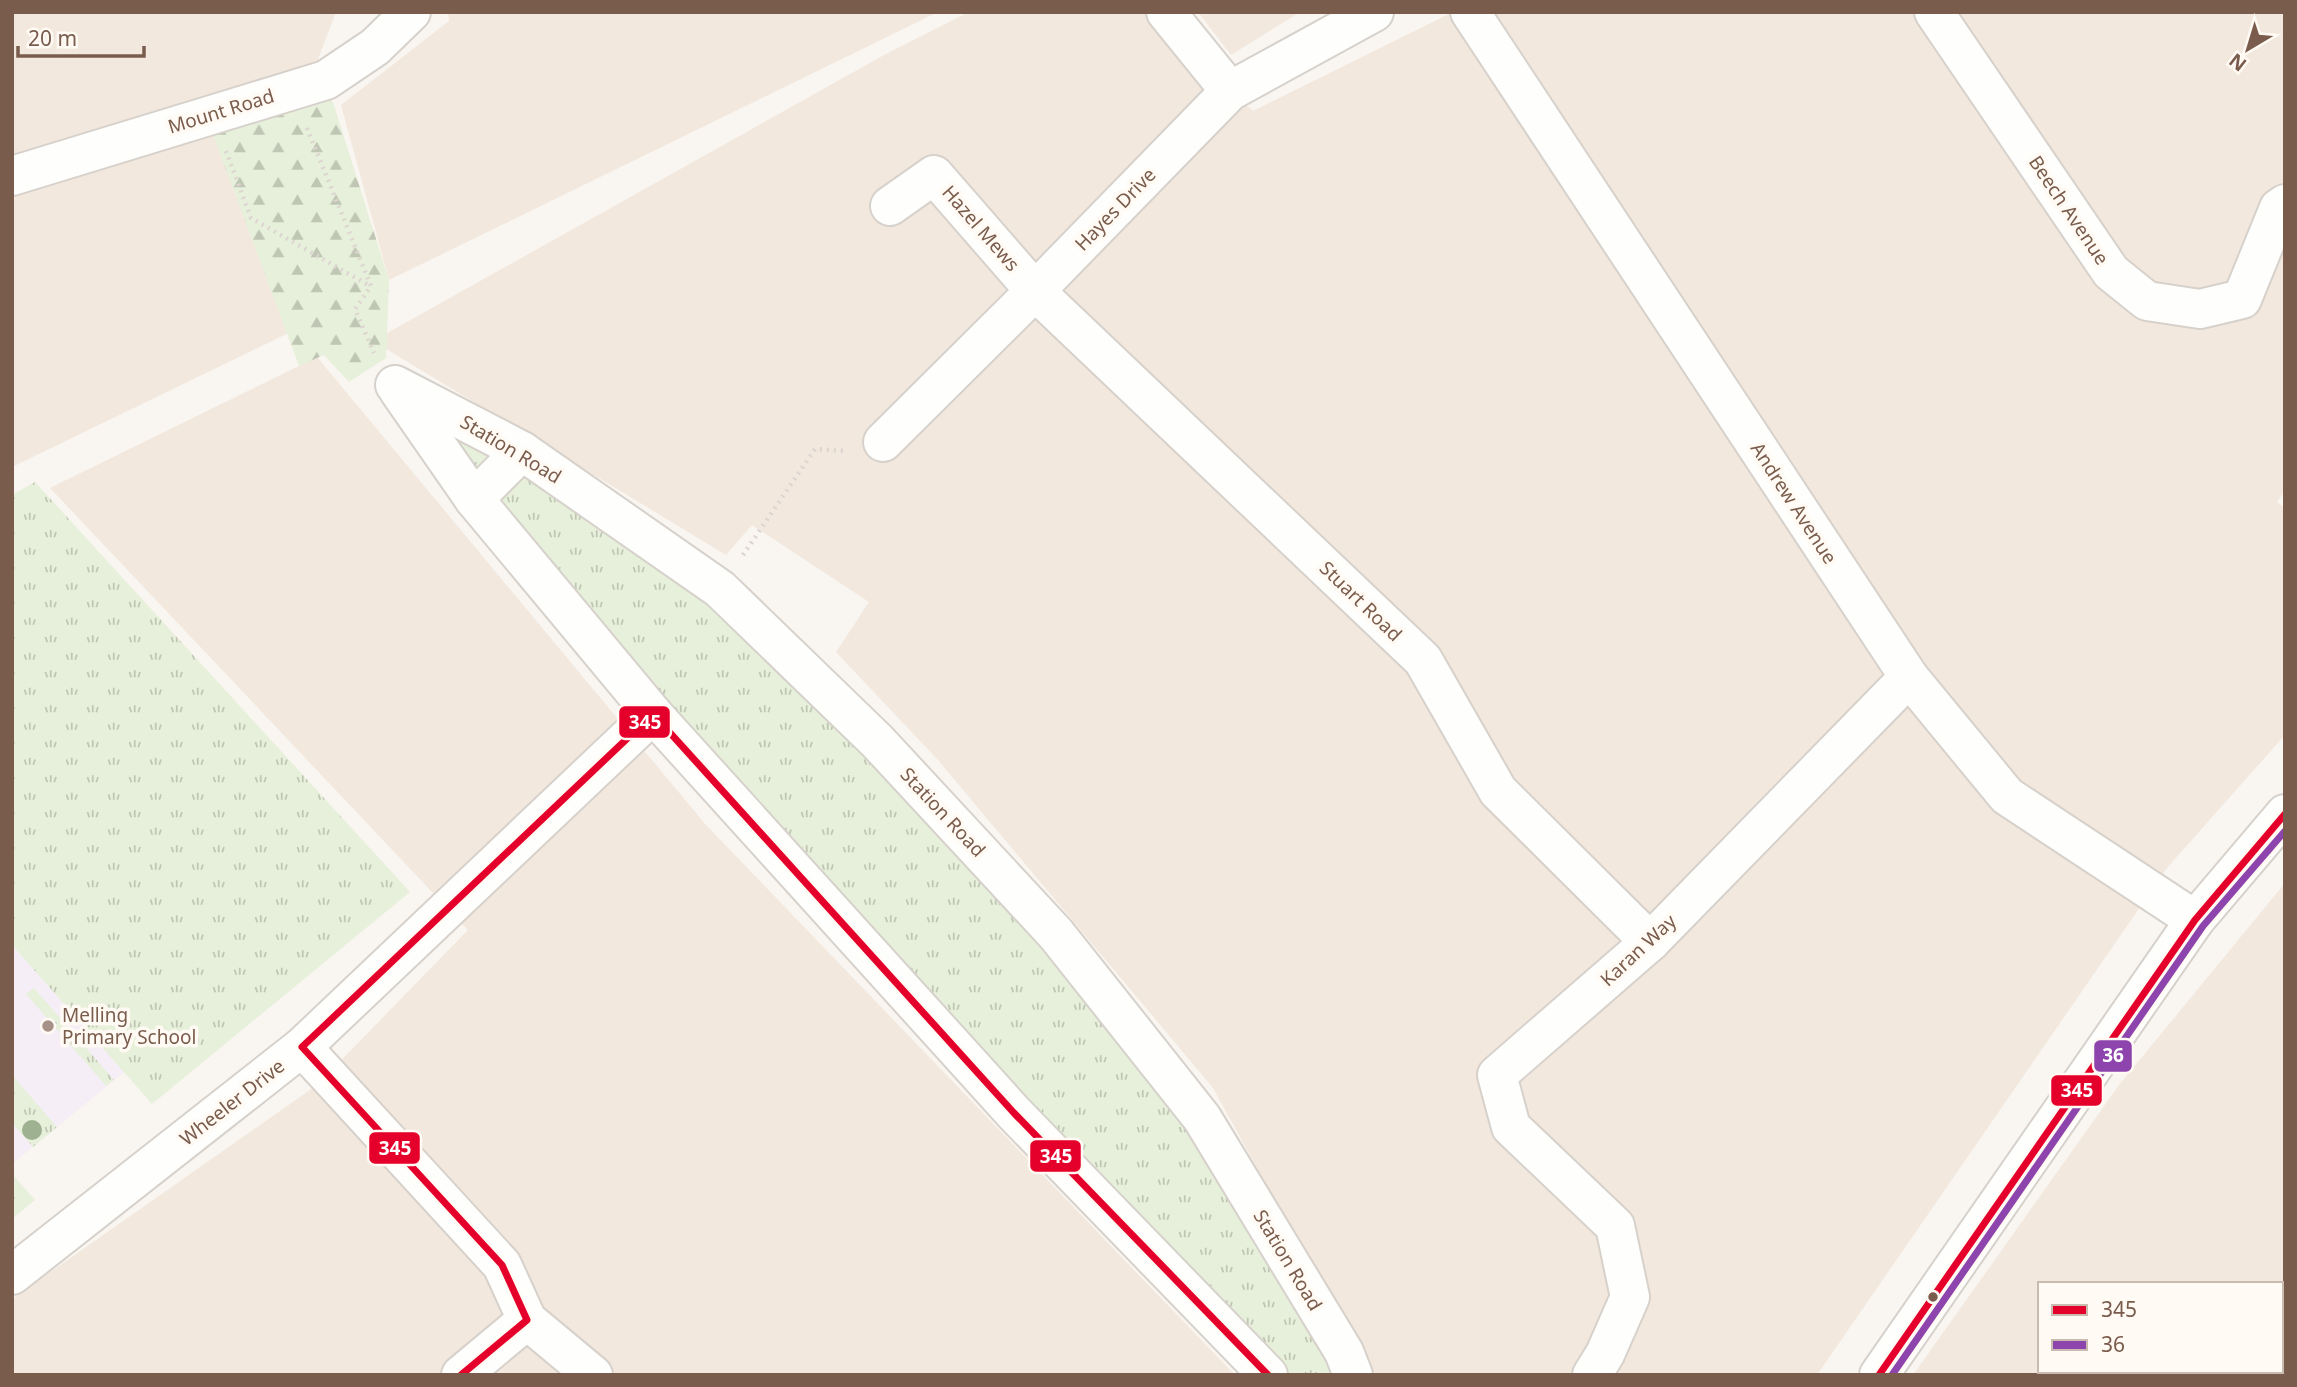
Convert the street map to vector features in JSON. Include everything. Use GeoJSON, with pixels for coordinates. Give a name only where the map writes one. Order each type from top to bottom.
{"type":"FeatureCollection","features":[{"type":"Feature","properties":{"kind":"street","name":"Mount Road"},"geometry":{"type":"LineString","coordinates":[[12,176],[326,80],[375,47],[411,12]]}},
{"type":"Feature","properties":{"kind":"street"},"geometry":{"type":"LineString","coordinates":[[1166,12],[1230,91]]}},
{"type":"Feature","properties":{"kind":"street","name":"Hayes Drive"},"geometry":{"type":"LineString","coordinates":[[883,442],[1230,91],[1374,12]]}},
{"type":"Feature","properties":{"kind":"street","name":"Andrew Avenue"},"geometry":{"type":"LineString","coordinates":[[1470,12],[1909,677],[2007,796],[2195,920]]}},
{"type":"Feature","properties":{"kind":"street","name":"Beech Avenue"},"geometry":{"type":"LineString","coordinates":[[1934,12],[2111,272],[2147,301],[2200,309],[2242,299],[2279,208],[2285,204]]}},
{"type":"Feature","properties":{"kind":"street","name":"Hazel Mews"},"geometry":{"type":"LineString","coordinates":[[890,206],[934,175],[1035,291]]}},
{"type":"Feature","properties":{"kind":"street","name":"Stuart Road"},"geometry":{"type":"LineString","coordinates":[[1035,291],[1423,660],[1497,791],[1650,942]]}},
{"type":"Feature","properties":{"kind":"street","name":"Station Road"},"geometry":{"type":"LineString","coordinates":[[387,374],[522,452],[720,589],[877,741],[1056,934],[1202,1118],[1344,1352],[1353,1375]]}},
{"type":"Feature","properties":{"kind":"street","name":"Station Road"},"geometry":{"type":"LineString","coordinates":[[387,374],[474,499],[653,713],[1014,1114],[1268,1375]]}},
{"type":"Feature","properties":{"kind":"street"},"geometry":{"type":"LineString","coordinates":[[474,499],[522,452]]}},
{"type":"Feature","properties":{"kind":"street","name":"Karan Way"},"geometry":{"type":"LineString","coordinates":[[1592,1375],[1605,1354],[1630,1297],[1615,1226],[1511,1127],[1497,1075],[1650,942],[1909,677]]}},
{"type":"Feature","properties":{"kind":"street","name":"Wheeler Drive"},"geometry":{"type":"LineString","coordinates":[[12,1275],[302,1047],[653,713]]}},
{"type":"Feature","properties":{"kind":"street"},"geometry":{"type":"LineString","coordinates":[[1879,1375],[2195,920],[2285,814]]}},
{"type":"Feature","properties":{"kind":"street"},"geometry":{"type":"LineString","coordinates":[[302,1047],[502,1265],[527,1320],[593,1375]]}},
{"type":"Feature","properties":{"kind":"street"},"geometry":{"type":"LineString","coordinates":[[461,1375],[527,1320]]}},
{"type":"Feature","properties":{"kind":"path"},"geometry":{"type":"LineString","coordinates":[[291,89],[371,286]]}},
{"type":"Feature","properties":{"kind":"path"},"geometry":{"type":"LineString","coordinates":[[212,114],[251,218],[371,286]]}},
{"type":"Feature","properties":{"kind":"path"},"geometry":{"type":"LineString","coordinates":[[371,286],[355,309],[387,374]]}},
{"type":"Feature","properties":{"kind":"path"},"geometry":{"type":"LineString","coordinates":[[720,589],[815,449],[856,453],[883,442]]}},
{"type":"Feature","properties":{"kind":"shaded area"},"geometry":{"type":"Polygon","coordinates":[[[12,12],[336,12],[299,109],[365,296],[12,467],[12,12]]]}},
{"type":"Feature","properties":{"kind":"shaded area"},"geometry":{"type":"Polygon","coordinates":[[[448,12],[938,12],[389,280],[341,105],[449,21],[448,12]]]}},
{"type":"Feature","properties":{"kind":"shaded area"},"geometry":{"type":"Polygon","coordinates":[[[969,12],[1144,12],[1253,111],[1453,12],[2285,12],[2285,491],[2277,502],[2285,508],[2285,735],[2167,868],[1817,1375],[1371,1375],[1213,1088],[938,760],[836,652],[869,602],[752,525],[726,555],[373,341],[884,55],[969,12]]]}},
{"type":"Feature","properties":{"kind":"shaded area"},"geometry":{"type":"Polygon","coordinates":[[[1198,12],[1300,12],[1231,55],[1198,12]]]}},
{"type":"Feature","properties":{"kind":"shaded area"},"geometry":{"type":"Polygon","coordinates":[[[317,357],[706,825],[1235,1375],[12,1375],[12,1299],[317,1085],[468,930],[50,488],[317,357]]]}},
{"type":"Feature","properties":{"kind":"shaded area"},"geometry":{"type":"Polygon","coordinates":[[[2285,883],[2285,1375],[1913,1375],[2119,1085],[2285,883]]]}},
{"type":"Feature","properties":{"kind":"shaded area","name":"Melling Primary School"},"geometry":{"type":"Polygon","coordinates":[[[12,945],[124,1072],[12,1164],[12,945]]]}},
{"type":"Feature","properties":{"kind":"green space"},"geometry":{"type":"Polygon","coordinates":[[[326,80],[389,280],[386,358],[349,382],[324,355],[299,366],[206,116],[326,80]]]}},
{"type":"Feature","properties":{"kind":"green space"},"geometry":{"type":"Polygon","coordinates":[[[395,385],[624,522],[922,789],[1202,1118],[1351,1375],[1275,1375],[474,499],[395,385]]]}},
{"type":"Feature","properties":{"kind":"green space"},"geometry":{"type":"Polygon","coordinates":[[[35,482],[410,892],[152,1104],[12,945],[12,495],[35,482]]]}},
{"type":"Feature","properties":{"kind":"green space"},"geometry":{"type":"Polygon","coordinates":[[[34,988],[114,1080],[106,1086],[26,994],[34,988]]]}},
{"type":"Feature","properties":{"kind":"green space"},"geometry":{"type":"Polygon","coordinates":[[[12,1075],[57,1127],[33,1147],[12,1123],[12,1075]]]}},
{"type":"Feature","properties":{"kind":"green space"},"geometry":{"type":"Polygon","coordinates":[[[12,1174],[35,1200],[12,1219],[12,1174]]]}},
{"type":"Feature","properties":{"kind":"transit line","name":"345"},"geometry":{"type":"LineString","coordinates":[[461,1375],[527,1320],[502,1265],[302,1047],[653,714],[1014,1113],[1268,1375]]}},
{"type":"Feature","properties":{"kind":"transit line","name":"345"},"geometry":{"type":"LineString","coordinates":[[1879,1375],[2195,920],[2285,814]]}},
{"type":"Feature","properties":{"kind":"transit line","name":"36"},"geometry":{"type":"LineString","coordinates":[[1892,1375],[2203,926],[2285,831]]}},
{"type":"Feature","properties":{"kind":"place","name":"Melling Primary School"},"geometry":{"type":"Point","coordinates":[48,1026]}}]}
